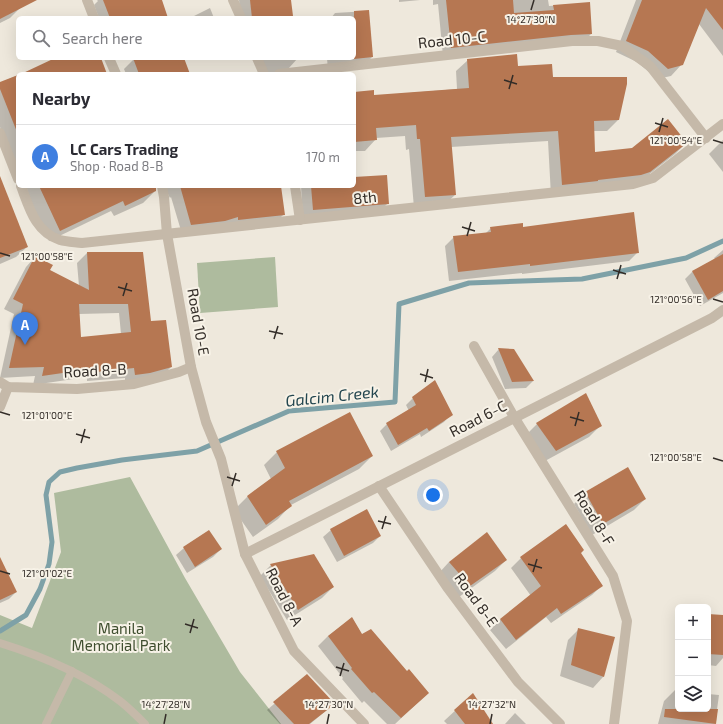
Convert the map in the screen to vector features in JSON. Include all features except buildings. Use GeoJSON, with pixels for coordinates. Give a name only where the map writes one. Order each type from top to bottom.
{"type":"FeatureCollection","features":[{"type":"Feature","properties":{"kind":"street"},"geometry":{"type":"LineString","coordinates":[[87,0],[93,16]]}},
{"type":"Feature","properties":{"kind":"street"},"geometry":{"type":"LineString","coordinates":[[233,0],[240,16]]}},
{"type":"Feature","properties":{"kind":"street","name":"Road 10-C"},"geometry":{"type":"LineString","coordinates":[[297,72],[572,41],[598,41],[622,46],[650,66],[706,138]]}},
{"type":"Feature","properties":{"kind":"street"},"geometry":{"type":"LineString","coordinates":[[110,60],[115,72]]}},
{"type":"Feature","properties":{"kind":"street"},"geometry":{"type":"LineString","coordinates":[[258,60],[263,72]]}},
{"type":"Feature","properties":{"kind":"street","name":"8th"},"geometry":{"type":"LineString","coordinates":[[22,188],[32,216],[42,230],[60,240],[82,243],[633,184],[653,178],[723,124]]}},
{"type":"Feature","properties":{"kind":"street"},"geometry":{"type":"LineString","coordinates":[[0,133],[16,174]]}},
{"type":"Feature","properties":{"kind":"street","name":"Road 10-E"},"geometry":{"type":"LineString","coordinates":[[162,188],[167,234],[191,367],[206,422],[221,459]]}},
{"type":"Feature","properties":{"kind":"street"},"geometry":{"type":"LineString","coordinates":[[295,188],[300,220]]}},
{"type":"Feature","properties":{"kind":"street","name":"Road 6-C"},"geometry":{"type":"LineString","coordinates":[[245,554],[712,318],[723,310]]}},
{"type":"Feature","properties":{"kind":"street","name":"Road 8-F"},"geometry":{"type":"LineString","coordinates":[[474,346],[514,418],[613,576],[627,621],[614,724]]}},
{"type":"Feature","properties":{"kind":"street","name":"Road 8-B"},"geometry":{"type":"LineString","coordinates":[[4,385],[77,389],[134,384],[179,372],[191,367]]}},
{"type":"Feature","properties":{"kind":"street"},"geometry":{"type":"LineString","coordinates":[[0,407],[4,385]]}},
{"type":"Feature","properties":{"kind":"street","name":"Road 8-A"},"geometry":{"type":"LineString","coordinates":[[221,459],[245,554],[294,651],[364,724]]}},
{"type":"Feature","properties":{"kind":"street","name":"Road 8-E"},"geometry":{"type":"LineString","coordinates":[[379,486],[447,587],[518,682],[560,724]]}},
{"type":"Feature","properties":{"kind":"lane"},"geometry":{"type":"LineString","coordinates":[[2,644],[72,671],[93,682],[120,702],[145,724]]}},
{"type":"Feature","properties":{"kind":"lane"},"geometry":{"type":"LineString","coordinates":[[46,724],[72,671]]}},
{"type":"Feature","properties":{"kind":"green space"},"geometry":{"type":"Polygon","coordinates":[[[275,257],[278,307],[200,313],[197,263],[275,257]]]}},
{"type":"Feature","properties":{"kind":"green space","name":"Manila Memorial Park"},"geometry":{"type":"Polygon","coordinates":[[[130,477],[185,578],[240,672],[281,724],[0,724],[0,615],[32,628],[61,552],[54,493],[130,477]]]}},
{"type":"Feature","properties":{"kind":"waterway","name":"Galcim Creek"},"geometry":{"type":"LineString","coordinates":[[0,631],[26,615],[40,589],[49,564],[52,542],[46,495],[49,482],[60,472],[122,460],[197,451],[289,411],[395,402],[399,304],[469,283],[582,279],[686,258],[723,241]]}},
{"type":"Feature","properties":{"kind":"place","name":"LC Cars Trading"},"geometry":{"type":"Point","coordinates":[25,345]}}]}
